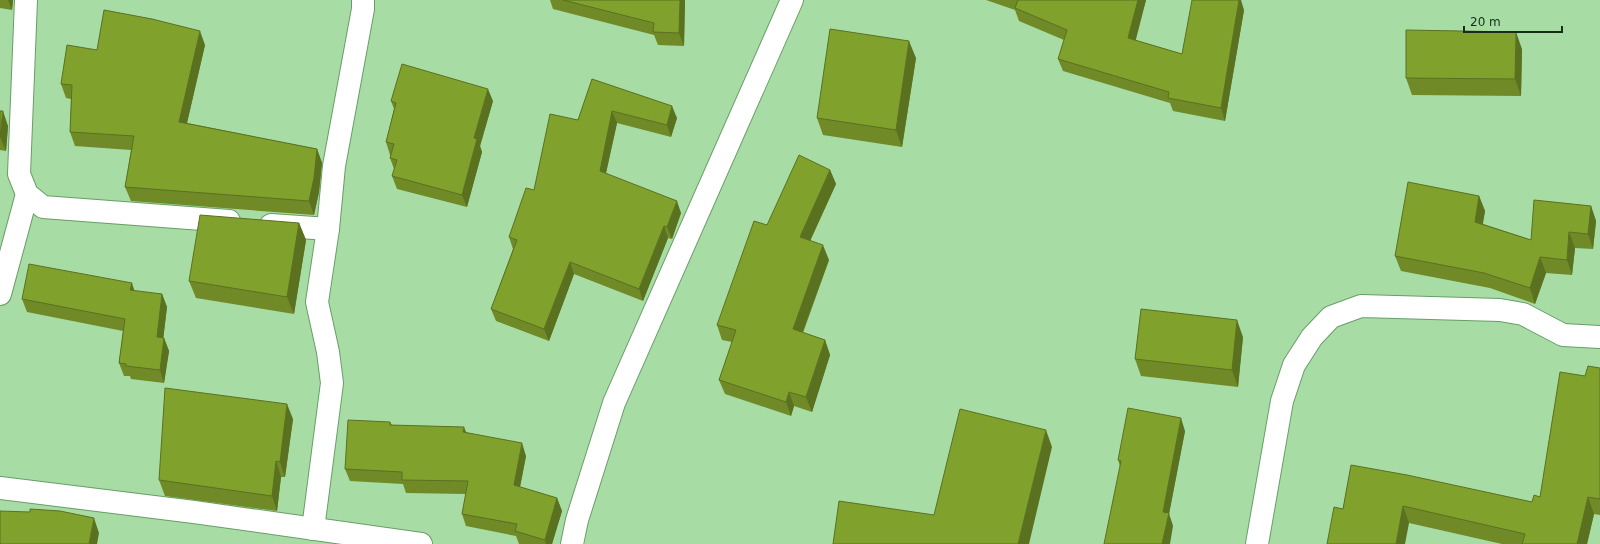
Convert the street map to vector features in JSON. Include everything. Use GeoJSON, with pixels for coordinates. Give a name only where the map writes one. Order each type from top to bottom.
{"type":"FeatureCollection","features":[{"type":"Feature","properties":{"kind":"street"},"geometry":{"type":"LineString","coordinates":[[26,0],[18,174],[26,194],[43,207],[328,229]]}},
{"type":"Feature","properties":{"kind":"street"},"geometry":{"type":"LineString","coordinates":[[313,529],[332,383],[328,352],[317,302],[328,229],[334,166],[363,9],[363,0]]}},
{"type":"Feature","properties":{"kind":"street"},"geometry":{"type":"LineString","coordinates":[[572,544],[577,520],[614,403],[792,0]]}},
{"type":"Feature","properties":{"kind":"street"},"geometry":{"type":"LineString","coordinates":[[0,294],[26,194]]}},
{"type":"Feature","properties":{"kind":"street"},"geometry":{"type":"LineString","coordinates":[[1257,544],[1282,401],[1294,365],[1312,337],[1331,317],[1361,306],[1500,310],[1523,314],[1563,335],[1600,337]]}},
{"type":"Feature","properties":{"kind":"street"},"geometry":{"type":"LineString","coordinates":[[0,488],[194,512],[421,544]]}},
{"type":"Feature","properties":{"kind":"building"},"geometry":{"type":"Polygon","coordinates":[[[563,0],[680,0],[679,33],[653,32],[654,23],[563,0]]]}},
{"type":"Feature","properties":{"kind":"building"},"geometry":{"type":"Polygon","coordinates":[[[1018,0],[1138,0],[1128,38],[1182,54],[1192,0],[1239,0],[1221,108],[1168,98],[1169,92],[1058,59],[1067,30],[1015,8],[1018,0]]]}},
{"type":"Feature","properties":{"kind":"building"},"geometry":{"type":"Polygon","coordinates":[[[104,10],[152,19],[200,31],[179,122],[317,149],[314,178],[309,201],[125,187],[134,136],[70,132],[72,85],[61,84],[67,45],[97,50],[104,10]]]}},
{"type":"Feature","properties":{"kind":"building"},"geometry":{"type":"Polygon","coordinates":[[[830,29],[909,41],[896,130],[817,118],[830,29]]]}},
{"type":"Feature","properties":{"kind":"building"},"geometry":{"type":"Polygon","coordinates":[[[1406,30],[1516,32],[1515,79],[1406,78],[1406,30]]]}},
{"type":"Feature","properties":{"kind":"building"},"geometry":{"type":"Polygon","coordinates":[[[402,64],[488,89],[474,138],[477,139],[462,195],[392,176],[397,160],[390,158],[394,144],[386,142],[396,103],[391,101],[402,64]]]}},
{"type":"Feature","properties":{"kind":"building"},"geometry":{"type":"Polygon","coordinates":[[[592,79],[672,106],[667,125],[612,111],[600,171],[677,201],[667,227],[664,226],[639,289],[570,262],[544,329],[491,309],[517,240],[509,237],[526,188],[534,190],[550,114],[578,120],[592,79]]]}},
{"type":"Feature","properties":{"kind":"building"},"geometry":{"type":"Polygon","coordinates":[[[0,111],[3,111],[0,137],[0,111]]]}},
{"type":"Feature","properties":{"kind":"building"},"geometry":{"type":"Polygon","coordinates":[[[799,155],[830,170],[800,237],[823,245],[793,329],[825,340],[806,397],[789,392],[786,402],[719,380],[736,330],[717,325],[754,221],[767,225],[799,155]]]}},
{"type":"Feature","properties":{"kind":"building"},"geometry":{"type":"Polygon","coordinates":[[[1408,182],[1479,196],[1475,222],[1531,240],[1534,200],[1591,206],[1588,234],[1569,232],[1567,260],[1540,257],[1530,288],[1484,273],[1395,256],[1408,182]]]}},
{"type":"Feature","properties":{"kind":"building"},"geometry":{"type":"Polygon","coordinates":[[[200,215],[299,223],[287,297],[189,281],[200,215]]]}},
{"type":"Feature","properties":{"kind":"building"},"geometry":{"type":"Polygon","coordinates":[[[29,264],[132,283],[130,290],[162,294],[157,337],[164,338],[160,370],[126,366],[126,364],[119,363],[125,319],[22,299],[29,264]]]}},
{"type":"Feature","properties":{"kind":"building"},"geometry":{"type":"Polygon","coordinates":[[[1141,309],[1237,320],[1232,370],[1135,359],[1141,309]]]}},
{"type":"Feature","properties":{"kind":"building"},"geometry":{"type":"Polygon","coordinates":[[[1588,366],[1600,368],[1600,499],[1588,497],[1577,544],[1522,544],[1525,534],[1403,506],[1396,544],[1327,544],[1334,507],[1343,509],[1351,465],[1407,475],[1532,502],[1534,495],[1540,497],[1560,372],[1585,376],[1588,366]]]}},
{"type":"Feature","properties":{"kind":"building"},"geometry":{"type":"Polygon","coordinates":[[[165,388],[287,404],[280,462],[276,461],[272,496],[159,480],[165,388]]]}},
{"type":"Feature","properties":{"kind":"building"},"geometry":{"type":"Polygon","coordinates":[[[1128,408],[1181,418],[1163,512],[1169,513],[1162,544],[1104,544],[1121,461],[1118,460],[1128,408]]]}},
{"type":"Feature","properties":{"kind":"building"},"geometry":{"type":"Polygon","coordinates":[[[960,409],[1046,430],[1018,544],[833,544],[839,501],[934,515],[960,409]]]}},
{"type":"Feature","properties":{"kind":"building"},"geometry":{"type":"Polygon","coordinates":[[[348,420],[390,422],[390,425],[464,427],[463,432],[522,443],[514,485],[557,498],[545,540],[515,531],[517,524],[462,514],[468,481],[402,480],[402,472],[345,469],[348,420]]]}},
{"type":"Feature","properties":{"kind":"building"},"geometry":{"type":"Polygon","coordinates":[[[30,509],[60,511],[94,518],[89,544],[0,544],[0,511],[30,512],[30,509]]]}}]}
